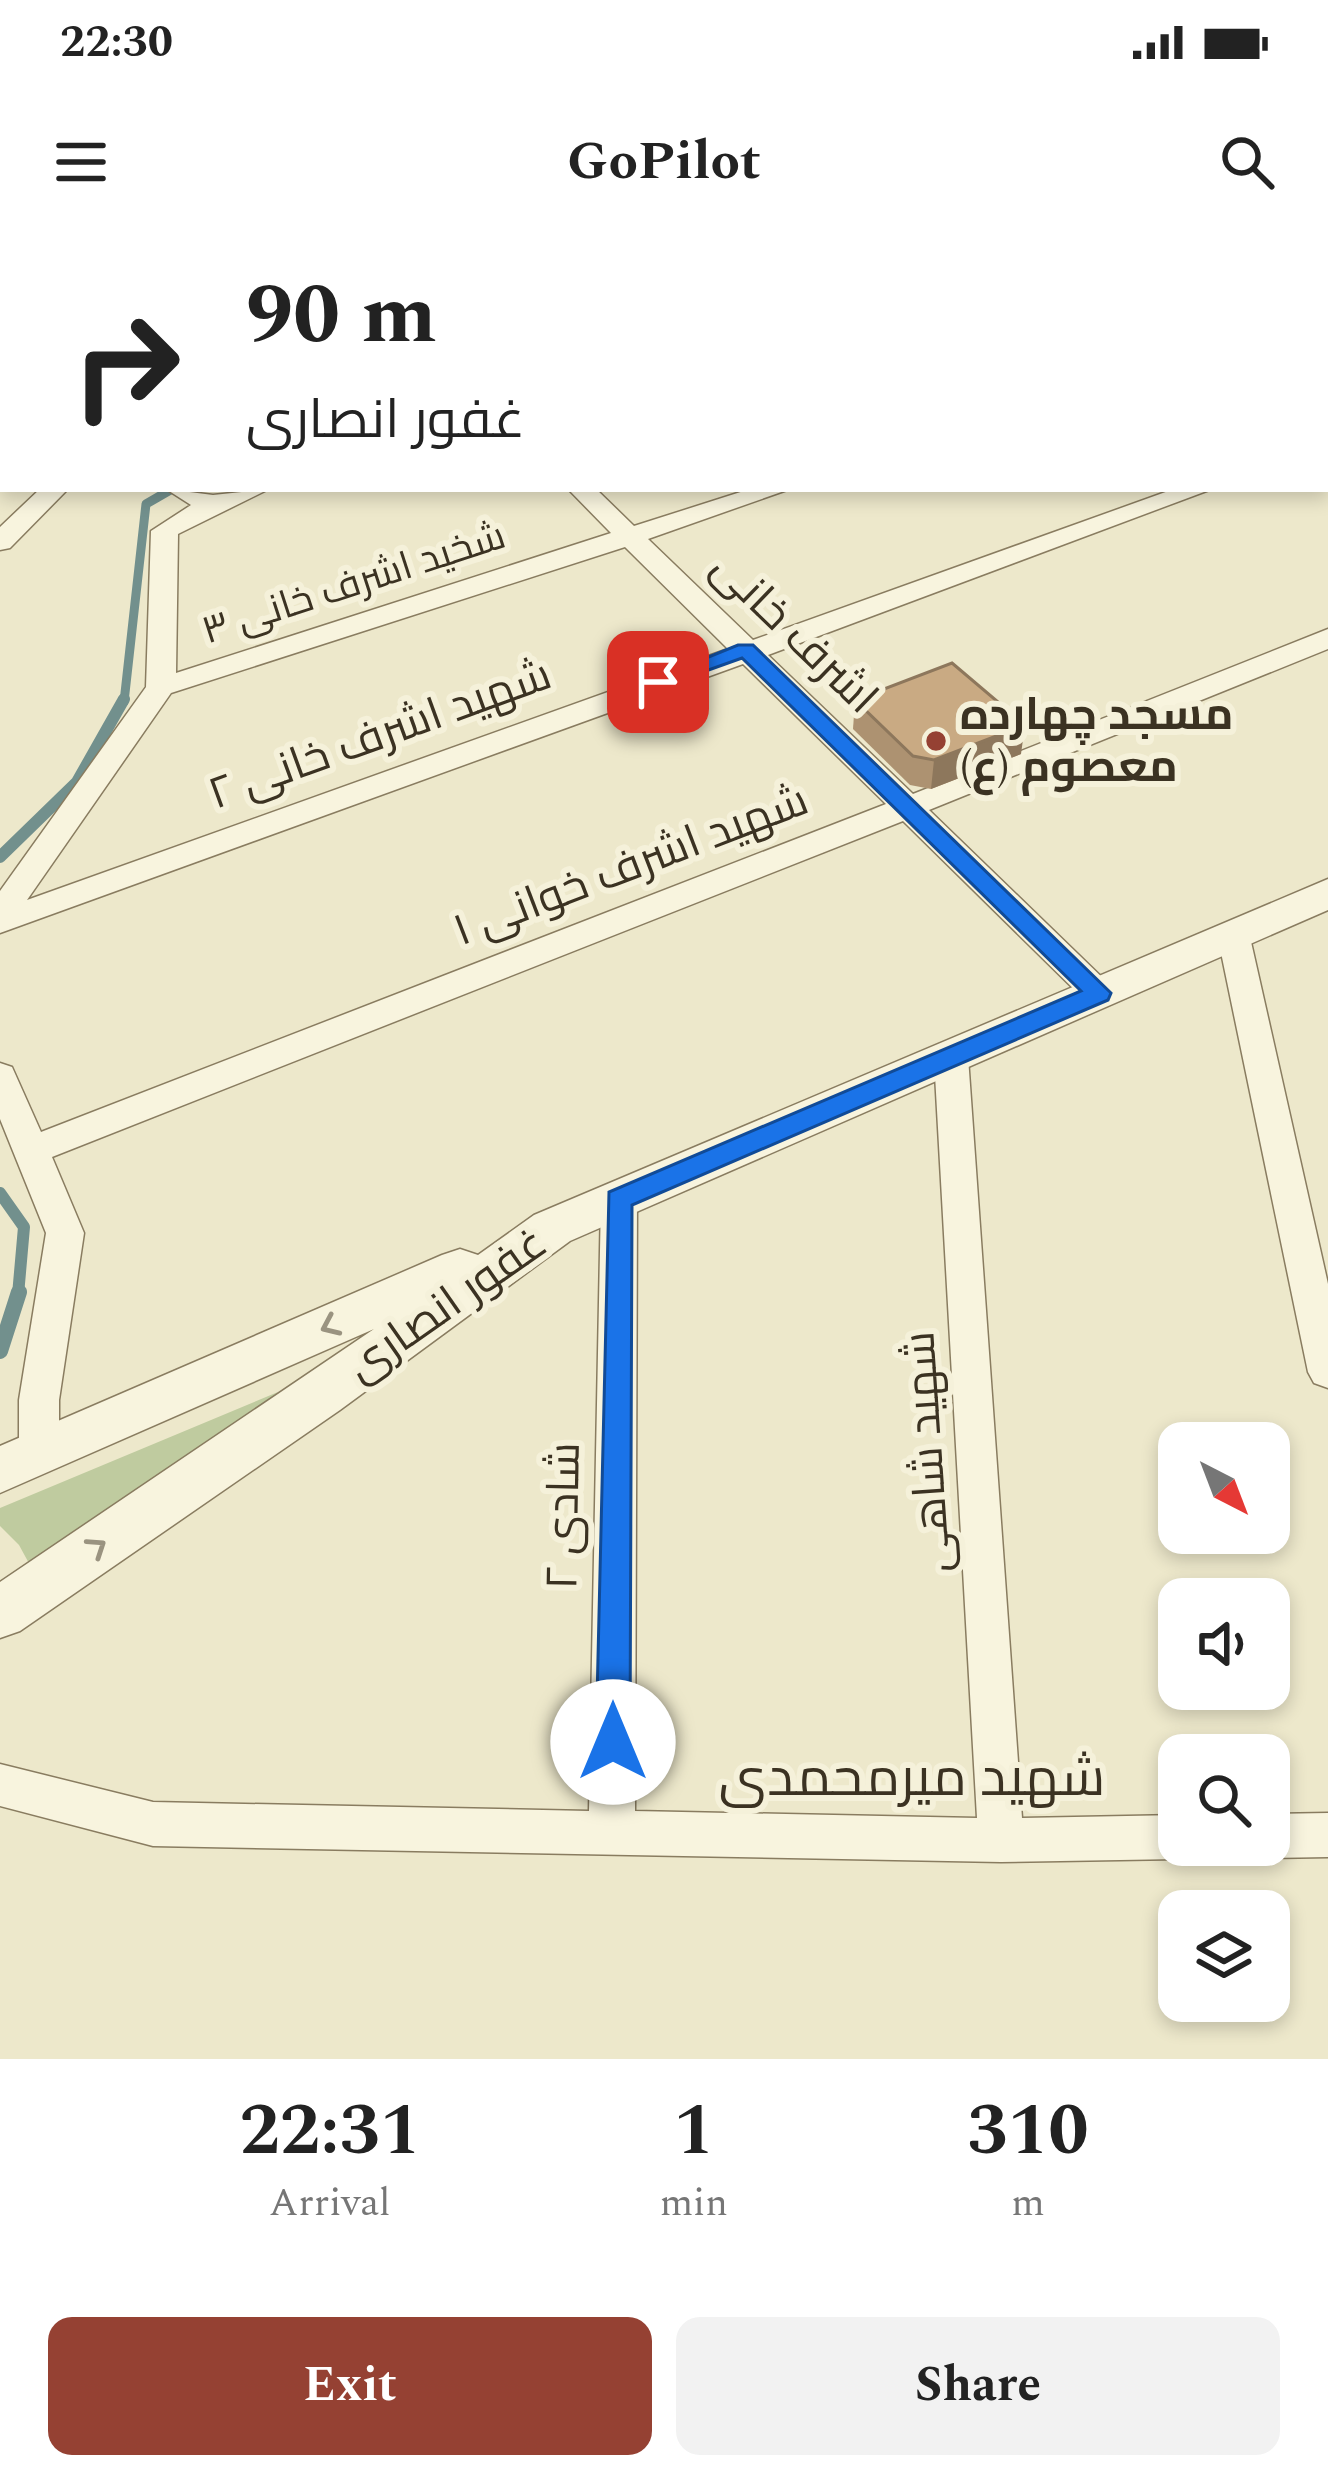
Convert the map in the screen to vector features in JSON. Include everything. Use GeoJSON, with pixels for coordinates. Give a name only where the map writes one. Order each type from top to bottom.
{"type":"FeatureCollection","features":[{"type":"Feature","properties":{"kind":"street"},"geometry":{"type":"LineString","coordinates":[[0,542],[52,492]]}},
{"type":"Feature","properties":{"kind":"street"},"geometry":{"type":"LineString","coordinates":[[0,918],[161,687],[164,531],[193,496],[229,492]]}},
{"type":"Feature","properties":{"kind":"street","name":"اشرف خانی"},"geometry":{"type":"LineString","coordinates":[[583,492],[1099,993]]}},
{"type":"Feature","properties":{"kind":"street","name":"شخید اشرف خانی ۳"},"geometry":{"type":"LineString","coordinates":[[161,687],[768,492]]}},
{"type":"Feature","properties":{"kind":"street","name":"شهید اشرف خانی ۲"},"geometry":{"type":"LineString","coordinates":[[0,918],[1190,492]]}},
{"type":"Feature","properties":{"kind":"street","name":"شهید اشرف خوانی ۱"},"geometry":{"type":"LineString","coordinates":[[32,1150],[1328,638]]}},
{"type":"Feature","properties":{"kind":"street","name":"غفور انصاری"},"geometry":{"type":"LineString","coordinates":[[0,1613],[321,1395],[552,1228],[1328,892]]}},
{"type":"Feature","properties":{"kind":"street"},"geometry":{"type":"LineString","coordinates":[[1233,933],[1328,1372]]}},
{"type":"Feature","properties":{"kind":"street","name":"شهید شاهی"},"geometry":{"type":"LineString","coordinates":[[951,1058],[1001,1840]]}},
{"type":"Feature","properties":{"kind":"street"},"geometry":{"type":"LineString","coordinates":[[0,1076],[65,1233],[39,1400],[20,1463]]}},
{"type":"Feature","properties":{"kind":"street","name":"شادی ۲"},"geometry":{"type":"LineString","coordinates":[[612,1833],[619,1200]]}},
{"type":"Feature","properties":{"kind":"street"},"geometry":{"type":"LineString","coordinates":[[20,1463],[552,1228]]}},
{"type":"Feature","properties":{"kind":"street","name":"شهید میرمحمدی"},"geometry":{"type":"LineString","coordinates":[[0,1785],[153,1824],[1001,1840],[1158,1838]]}},
{"type":"Feature","properties":{"kind":"street"},"geometry":{"type":"LineString","coordinates":[[1290,1836],[1328,1835]]}},
{"type":"Feature","properties":{"kind":"green space"},"geometry":{"type":"Polygon","coordinates":[[[278,1392],[37,1578],[19,1545],[0,1526],[0,1508],[278,1392]]]}},
{"type":"Feature","properties":{"kind":"building"},"geometry":{"type":"Polygon","coordinates":[[[952,663],[1025,725],[934,760],[913,756],[855,700],[952,663]]]}},
{"type":"Feature","properties":{"kind":"waterway"},"geometry":{"type":"LineString","coordinates":[[124,702],[146,504],[167,492]]}},
{"type":"Feature","properties":{"kind":"waterway"},"geometry":{"type":"LineString","coordinates":[[0,857],[77,782],[124,699]]}},
{"type":"Feature","properties":{"kind":"waterway"},"geometry":{"type":"LineString","coordinates":[[0,1193],[24,1227],[18,1295]]}},
{"type":"Feature","properties":{"kind":"waterway"},"geometry":{"type":"LineString","coordinates":[[0,1351],[19,1292]]}},
{"type":"Feature","properties":{"kind":"place","name":"مسجد چهارده معصوم (ع)"},"geometry":{"type":"Point","coordinates":[936,741]}},
{"type":"Feature","properties":{"kind":"route"},"geometry":{"type":"LineString","coordinates":[[613,1742],[619,1200],[1099,993],[746,650],[658,682]]}}]}
